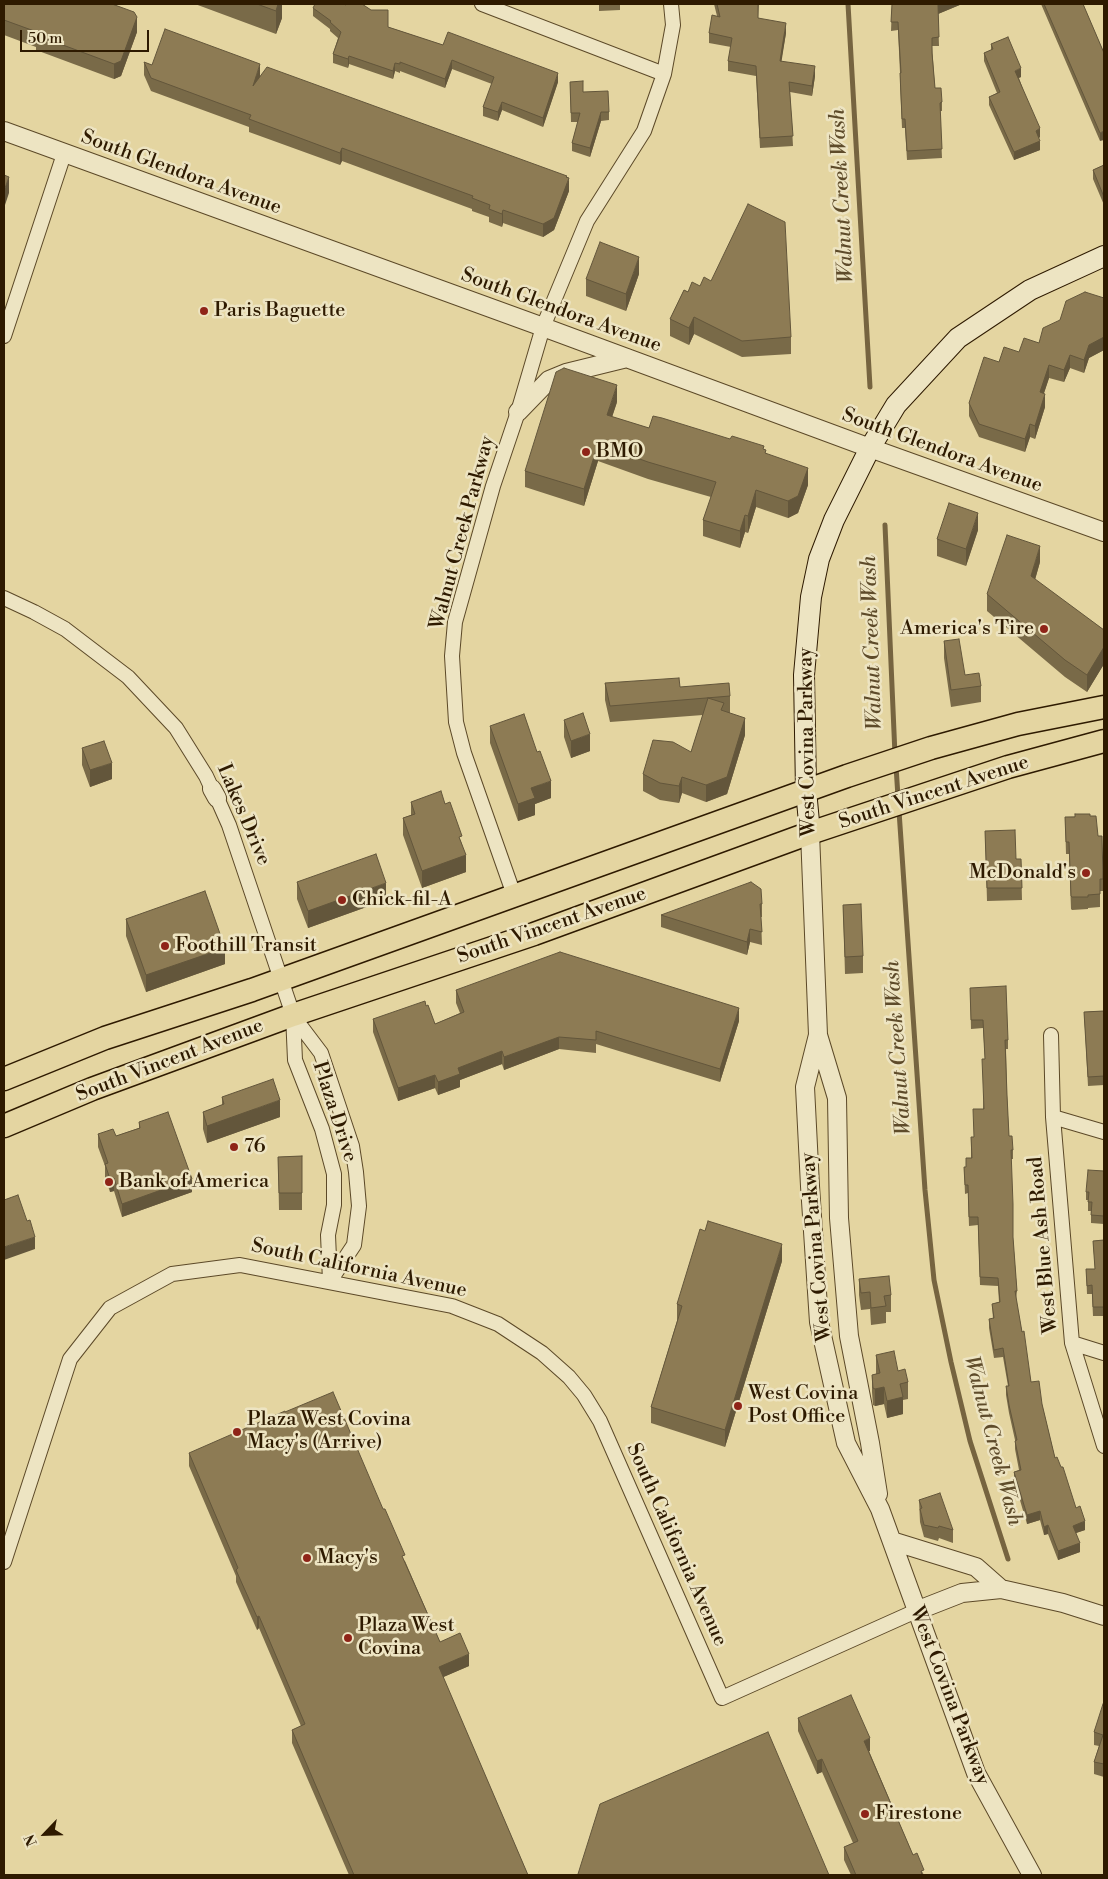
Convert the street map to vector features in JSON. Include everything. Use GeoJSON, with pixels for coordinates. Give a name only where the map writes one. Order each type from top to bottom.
{"type":"FeatureCollection","features":[{"type":"Feature","properties":{"kind":"main road","name":"West Covina Parkway"},"geometry":{"type":"LineString","coordinates":[[810,833],[806,790],[804,675],[811,597],[819,559],[834,520],[870,448],[896,405],[958,338],[1030,290],[1104,256]]}},
{"type":"Feature","properties":{"kind":"main road","name":"South Vincent Avenue"},"geometry":{"type":"LineString","coordinates":[[4,1080],[106,1038],[281,979],[806,790],[907,756],[1018,724],[1104,707]]}},
{"type":"Feature","properties":{"kind":"main road","name":"South Vincent Avenue"},"geometry":{"type":"LineString","coordinates":[[4,1126],[108,1083],[293,1015],[534,934],[810,833],[1008,767],[1104,742]]}},
{"type":"Feature","properties":{"kind":"street"},"geometry":{"type":"LineString","coordinates":[[482,4],[664,74]]}},
{"type":"Feature","properties":{"kind":"street","name":"Walnut Creek Parkway"},"geometry":{"type":"LineString","coordinates":[[514,895],[464,753],[456,722],[452,656],[455,622],[494,486],[543,327],[587,221],[644,131],[664,74],[672,25],[671,4]]}},
{"type":"Feature","properties":{"kind":"street","name":"South Glendora Avenue"},"geometry":{"type":"LineString","coordinates":[[4,131],[1104,532]]}},
{"type":"Feature","properties":{"kind":"street"},"geometry":{"type":"LineString","coordinates":[[4,336],[64,154]]}},
{"type":"Feature","properties":{"kind":"street"},"geometry":{"type":"LineString","coordinates":[[518,412],[549,380],[566,373],[627,358]]}},
{"type":"Feature","properties":{"kind":"street","name":"Lakes Drive"},"geometry":{"type":"LineString","coordinates":[[4,598],[65,629],[128,677],[176,728],[206,776],[229,825],[293,1015]]}},
{"type":"Feature","properties":{"kind":"street","name":"West Covina Parkway"},"geometry":{"type":"LineString","coordinates":[[810,833],[818,1036],[837,1098],[838,1218],[849,1336],[870,1443],[880,1509]]}},
{"type":"Feature","properties":{"kind":"street"},"geometry":{"type":"LineString","coordinates":[[293,1015],[321,1053],[352,1146],[356,1172],[359,1206],[354,1245],[330,1281]]}},
{"type":"Feature","properties":{"kind":"street","name":"Plaza Drive"},"geometry":{"type":"LineString","coordinates":[[293,1015],[295,1060],[322,1129],[334,1174],[334,1205],[328,1235],[330,1281]]}},
{"type":"Feature","properties":{"kind":"street","name":"West Blue Ash Road"},"geometry":{"type":"LineString","coordinates":[[1051,1035],[1053,1117],[1072,1343],[1104,1446]]}},
{"type":"Feature","properties":{"kind":"street","name":"West Covina Parkway"},"geometry":{"type":"LineString","coordinates":[[818,1036],[805,1087],[818,1322],[846,1444],[880,1509],[976,1773],[1032,1875]]}},
{"type":"Feature","properties":{"kind":"street"},"geometry":{"type":"LineString","coordinates":[[1053,1117],[1104,1132]]}},
{"type":"Feature","properties":{"kind":"street","name":"South California Avenue"},"geometry":{"type":"LineString","coordinates":[[4,1562],[70,1359],[110,1308],[172,1274],[240,1264],[452,1306],[498,1324],[534,1348],[570,1377],[584,1395],[600,1422],[722,1698],[916,1611]]}},
{"type":"Feature","properties":{"kind":"street"},"geometry":{"type":"LineString","coordinates":[[1072,1343],[1104,1353]]}},
{"type":"Feature","properties":{"kind":"street"},"geometry":{"type":"LineString","coordinates":[[892,1541],[976,1567],[1001,1589]]}},
{"type":"Feature","properties":{"kind":"street"},"geometry":{"type":"LineString","coordinates":[[916,1611],[962,1593],[1001,1589],[1063,1603],[1104,1616]]}},
{"type":"Feature","properties":{"kind":"building"},"geometry":{"type":"Polygon","coordinates":[[[4,4],[112,4],[134,12],[137,17],[121,61],[114,64],[36,35],[37,32],[4,20],[4,4]]]}},
{"type":"Feature","properties":{"kind":"building"},"geometry":{"type":"Polygon","coordinates":[[[257,4],[278,4],[276,11],[257,4]]]}},
{"type":"Feature","properties":{"kind":"building"},"geometry":{"type":"Polygon","coordinates":[[[315,4],[362,4],[371,10],[388,10],[388,27],[443,45],[448,32],[558,73],[543,118],[502,102],[498,112],[483,107],[494,77],[452,60],[445,79],[400,62],[400,64],[395,63],[393,71],[349,56],[348,59],[333,54],[341,32],[331,21],[313,8],[315,4]]]}},
{"type":"Feature","properties":{"kind":"building"},"geometry":{"type":"Polygon","coordinates":[[[717,4],[758,4],[758,18],[786,23],[780,61],[815,66],[812,86],[789,82],[793,136],[760,138],[756,66],[728,61],[732,38],[709,33],[712,15],[720,17],[717,4]]]}},
{"type":"Feature","properties":{"kind":"building"},"geometry":{"type":"Polygon","coordinates":[[[892,4],[941,4],[938,5],[939,37],[932,38],[932,53],[935,88],[941,88],[942,149],[907,151],[905,119],[902,119],[898,22],[891,22],[892,4]]]}},
{"type":"Feature","properties":{"kind":"building"},"geometry":{"type":"Polygon","coordinates":[[[1044,4],[1083,4],[1104,53],[1104,131],[1100,133],[1044,4]]]}},
{"type":"Feature","properties":{"kind":"building"},"geometry":{"type":"Polygon","coordinates":[[[165,29],[260,64],[253,86],[267,67],[567,176],[569,178],[554,218],[543,224],[503,210],[502,214],[489,209],[490,205],[472,198],[473,196],[342,148],[340,153],[249,119],[251,115],[151,78],[144,62],[152,65],[165,29]]]}},
{"type":"Feature","properties":{"kind":"building"},"geometry":{"type":"Polygon","coordinates":[[[1008,37],[1021,68],[1015,71],[1040,128],[1036,131],[1040,141],[1014,152],[989,97],[1000,92],[984,53],[993,49],[991,44],[1008,37]]]}},
{"type":"Feature","properties":{"kind":"building"},"geometry":{"type":"Polygon","coordinates":[[[583,81],[583,92],[608,91],[609,112],[601,112],[590,148],[572,143],[580,113],[571,113],[570,82],[583,81]]]}},
{"type":"Feature","properties":{"kind":"building"},"geometry":{"type":"Polygon","coordinates":[[[1104,165],[1104,197],[1093,170],[1104,165]]]}},
{"type":"Feature","properties":{"kind":"building"},"geometry":{"type":"Polygon","coordinates":[[[4,175],[9,177],[4,191],[4,175]]]}},
{"type":"Feature","properties":{"kind":"building"},"geometry":{"type":"Polygon","coordinates":[[[748,204],[785,222],[791,337],[742,341],[694,317],[689,328],[670,319],[684,290],[688,292],[692,282],[700,286],[704,277],[711,281],[748,204]]]}},
{"type":"Feature","properties":{"kind":"building"},"geometry":{"type":"Polygon","coordinates":[[[600,242],[639,257],[626,294],[586,279],[600,242]]]}},
{"type":"Feature","properties":{"kind":"building"},"geometry":{"type":"Polygon","coordinates":[[[1085,292],[1104,298],[1104,337],[1089,345],[1084,360],[1070,355],[1064,370],[1049,365],[1040,392],[1045,394],[1035,426],[1030,424],[1025,439],[979,424],[969,403],[984,357],[999,362],[1004,347],[1019,352],[1024,338],[1039,343],[1043,328],[1060,320],[1066,301],[1085,292]]]}},
{"type":"Feature","properties":{"kind":"building"},"geometry":{"type":"Polygon","coordinates":[[[564,368],[617,385],[607,415],[649,428],[653,416],[730,439],[732,436],[764,446],[765,453],[808,468],[798,496],[788,501],[756,490],[748,516],[745,515],[740,531],[703,520],[716,482],[648,462],[598,444],[584,489],[525,471],[556,372],[564,368]]]}},
{"type":"Feature","properties":{"kind":"building"},"geometry":{"type":"Polygon","coordinates":[[[949,503],[978,513],[966,549],[937,539],[949,503]]]}},
{"type":"Feature","properties":{"kind":"building","name":"America's Tire"},"geometry":{"type":"Polygon","coordinates":[[[1007,535],[1040,546],[1031,576],[1104,630],[1104,647],[1087,675],[1065,660],[987,594],[1007,535]]]}},
{"type":"Feature","properties":{"kind":"building"},"geometry":{"type":"Polygon","coordinates":[[[959,639],[965,675],[979,673],[981,686],[951,690],[944,641],[959,639]]]}},
{"type":"Feature","properties":{"kind":"building"},"geometry":{"type":"Polygon","coordinates":[[[679,678],[680,687],[729,683],[730,696],[610,706],[605,683],[679,678]]]}},
{"type":"Feature","properties":{"kind":"building"},"geometry":{"type":"Polygon","coordinates":[[[708,698],[724,703],[721,710],[745,718],[727,777],[706,785],[682,777],[679,786],[660,783],[643,774],[653,740],[673,742],[691,752],[708,698]]]}},
{"type":"Feature","properties":{"kind":"building"},"geometry":{"type":"Polygon","coordinates":[[[583,713],[590,734],[571,741],[564,720],[583,713]]]}},
{"type":"Feature","properties":{"kind":"building"},"geometry":{"type":"Polygon","coordinates":[[[524,714],[537,752],[540,751],[551,781],[531,788],[535,798],[518,804],[490,726],[524,714]]]}},
{"type":"Feature","properties":{"kind":"building"},"geometry":{"type":"Polygon","coordinates":[[[104,741],[112,763],[90,770],[82,748],[104,741]]]}},
{"type":"Feature","properties":{"kind":"building"},"geometry":{"type":"Polygon","coordinates":[[[441,791],[445,804],[450,802],[462,836],[459,837],[466,855],[422,871],[403,818],[415,814],[411,802],[441,791]]]}},
{"type":"Feature","properties":{"kind":"building","name":"McDonald's"},"geometry":{"type":"Polygon","coordinates":[[[1075,814],[1096,816],[1098,836],[1102,836],[1103,879],[1100,879],[1100,894],[1088,895],[1088,897],[1071,896],[1069,842],[1066,842],[1065,817],[1075,817],[1075,814]]]}},
{"type":"Feature","properties":{"kind":"building"},"geometry":{"type":"Polygon","coordinates":[[[1015,830],[1016,859],[1021,859],[1022,888],[987,888],[985,831],[1015,830]]]}},
{"type":"Feature","properties":{"kind":"building"},"geometry":{"type":"Polygon","coordinates":[[[376,854],[386,883],[308,911],[297,882],[376,854]]]}},
{"type":"Feature","properties":{"kind":"building"},"geometry":{"type":"Polygon","coordinates":[[[751,882],[761,889],[762,932],[750,929],[747,942],[661,915],[751,882]]]}},
{"type":"Feature","properties":{"kind":"building"},"geometry":{"type":"Polygon","coordinates":[[[205,891],[225,948],[146,975],[126,919],[205,891]]]}},
{"type":"Feature","properties":{"kind":"building"},"geometry":{"type":"Polygon","coordinates":[[[861,904],[863,956],[845,957],[843,905],[861,904]]]}},
{"type":"Feature","properties":{"kind":"building"},"geometry":{"type":"Polygon","coordinates":[[[560,952],[739,1008],[720,1069],[596,1031],[596,1040],[559,1037],[504,1057],[502,1051],[458,1068],[460,1074],[438,1082],[435,1075],[398,1088],[373,1019],[425,1001],[435,1024],[464,1012],[456,990],[560,952]]]}},
{"type":"Feature","properties":{"kind":"building"},"geometry":{"type":"Polygon","coordinates":[[[1006,986],[1008,1040],[1005,1040],[1009,1136],[1012,1136],[1013,1150],[1011,1150],[1013,1237],[1017,1291],[1015,1291],[1022,1332],[1024,1331],[1031,1382],[1039,1381],[1042,1404],[1055,1458],[1057,1457],[1061,1467],[1063,1467],[1076,1508],[1080,1506],[1085,1521],[1073,1526],[1080,1543],[1058,1551],[1048,1525],[1044,1527],[1040,1511],[1027,1515],[1014,1472],[1021,1470],[1006,1386],[1009,1386],[1003,1348],[994,1350],[989,1319],[994,1318],[992,1304],[1000,1302],[998,1278],[980,1277],[978,1217],[969,1217],[968,1185],[965,1185],[964,1167],[966,1167],[966,1158],[972,1158],[971,1137],[974,1137],[973,1109],[984,1109],[982,1059],[985,1059],[983,1020],[971,1020],[970,988],[1006,986]]]}},
{"type":"Feature","properties":{"kind":"building"},"geometry":{"type":"Polygon","coordinates":[[[1104,1011],[1104,1076],[1088,1077],[1084,1012],[1104,1011]]]}},
{"type":"Feature","properties":{"kind":"building"},"geometry":{"type":"Polygon","coordinates":[[[273,1079],[280,1100],[207,1126],[203,1112],[224,1104],[222,1097],[273,1079]]]}},
{"type":"Feature","properties":{"kind":"building"},"geometry":{"type":"Polygon","coordinates":[[[168,1112],[192,1179],[122,1204],[114,1178],[110,1179],[105,1164],[108,1163],[98,1134],[113,1129],[116,1136],[140,1128],[139,1122],[168,1112]]]}},
{"type":"Feature","properties":{"kind":"building"},"geometry":{"type":"Polygon","coordinates":[[[302,1156],[302,1193],[279,1193],[278,1157],[302,1156]]]}},
{"type":"Feature","properties":{"kind":"building"},"geometry":{"type":"Polygon","coordinates":[[[1088,1170],[1104,1171],[1104,1216],[1091,1215],[1092,1202],[1088,1202],[1089,1192],[1086,1192],[1088,1170]]]}},
{"type":"Feature","properties":{"kind":"building"},"geometry":{"type":"Polygon","coordinates":[[[18,1195],[27,1221],[30,1220],[35,1237],[4,1247],[4,1200],[18,1195]]]}},
{"type":"Feature","properties":{"kind":"building"},"geometry":{"type":"Polygon","coordinates":[[[708,1221],[782,1244],[725,1430],[651,1407],[682,1306],[677,1304],[700,1229],[705,1231],[708,1221]]]}},
{"type":"Feature","properties":{"kind":"building"},"geometry":{"type":"Polygon","coordinates":[[[1104,1240],[1104,1307],[1093,1307],[1092,1285],[1087,1286],[1086,1269],[1095,1269],[1093,1241],[1104,1240]]]}},
{"type":"Feature","properties":{"kind":"building"},"geometry":{"type":"Polygon","coordinates":[[[889,1276],[891,1295],[884,1296],[886,1306],[871,1308],[870,1292],[861,1293],[859,1279],[889,1276]]]}},
{"type":"Feature","properties":{"kind":"building"},"geometry":{"type":"Polygon","coordinates":[[[894,1351],[898,1371],[905,1369],[908,1382],[900,1384],[903,1397],[887,1401],[884,1387],[873,1388],[872,1375],[880,1373],[876,1355],[894,1351]]]}},
{"type":"Feature","properties":{"kind":"building","name":"Plaza West Covina"},"geometry":{"type":"Polygon","coordinates":[[[333,1392],[383,1509],[385,1509],[405,1555],[402,1556],[440,1642],[460,1633],[469,1654],[439,1667],[528,1875],[354,1875],[292,1730],[305,1724],[259,1616],[257,1617],[236,1570],[238,1568],[189,1453],[333,1392]]]}},
{"type":"Feature","properties":{"kind":"building"},"geometry":{"type":"Polygon","coordinates":[[[940,1493],[953,1530],[939,1526],[938,1528],[924,1525],[919,1500],[940,1493]]]}},
{"type":"Feature","properties":{"kind":"building","name":"Firestone"},"geometry":{"type":"Polygon","coordinates":[[[851,1695],[870,1738],[864,1741],[913,1855],[917,1853],[924,1870],[921,1871],[922,1875],[856,1875],[844,1847],[858,1841],[822,1759],[817,1761],[798,1718],[851,1695]]]}},
{"type":"Feature","properties":{"kind":"building"},"geometry":{"type":"Polygon","coordinates":[[[1103,1704],[1104,1764],[1094,1762],[1103,1735],[1094,1732],[1103,1704]]]}},
{"type":"Feature","properties":{"kind":"building"},"geometry":{"type":"Polygon","coordinates":[[[768,1732],[829,1875],[578,1875],[600,1804],[768,1732]]]}},
{"type":"Feature","properties":{"kind":"waterway","name":"Walnut Creek Wash"},"geometry":{"type":"LineString","coordinates":[[848,4],[870,387]]}},
{"type":"Feature","properties":{"kind":"waterway","name":"Walnut Creek Wash"},"geometry":{"type":"LineString","coordinates":[[885,525],[895,755]]}},
{"type":"Feature","properties":{"kind":"waterway","name":"Walnut Creek Wash"},"geometry":{"type":"LineString","coordinates":[[896,766],[898,797]]}},
{"type":"Feature","properties":{"kind":"waterway","name":"Walnut Creek Wash"},"geometry":{"type":"LineString","coordinates":[[899,811],[925,1190],[934,1280],[970,1441],[1008,1559]]}},
{"type":"Feature","properties":{"kind":"place","name":"Paris Baguette"},"geometry":{"type":"Point","coordinates":[204,311]}},
{"type":"Feature","properties":{"kind":"place","name":"BMO"},"geometry":{"type":"Point","coordinates":[586,452]}},
{"type":"Feature","properties":{"kind":"place","name":"America's Tire"},"geometry":{"type":"Point","coordinates":[1044,629]}},
{"type":"Feature","properties":{"kind":"place","name":"McDonald's"},"geometry":{"type":"Point","coordinates":[1086,873]}},
{"type":"Feature","properties":{"kind":"place","name":"Chick-fil-A"},"geometry":{"type":"Point","coordinates":[342,900]}},
{"type":"Feature","properties":{"kind":"place","name":"Foothill Transit"},"geometry":{"type":"Point","coordinates":[165,946]}},
{"type":"Feature","properties":{"kind":"place","name":"76"},"geometry":{"type":"Point","coordinates":[234,1147]}},
{"type":"Feature","properties":{"kind":"place","name":"Bank of America"},"geometry":{"type":"Point","coordinates":[109,1182]}},
{"type":"Feature","properties":{"kind":"place","name":"West Covina Post Office"},"geometry":{"type":"Point","coordinates":[738,1406]}},
{"type":"Feature","properties":{"kind":"place","name":"Plaza West Covina Macy's (Arrive)"},"geometry":{"type":"Point","coordinates":[237,1432]}},
{"type":"Feature","properties":{"kind":"place","name":"Macy's"},"geometry":{"type":"Point","coordinates":[307,1558]}},
{"type":"Feature","properties":{"kind":"place","name":"Plaza West Covina"},"geometry":{"type":"Point","coordinates":[348,1638]}},
{"type":"Feature","properties":{"kind":"place","name":"Firestone"},"geometry":{"type":"Point","coordinates":[865,1814]}}]}
